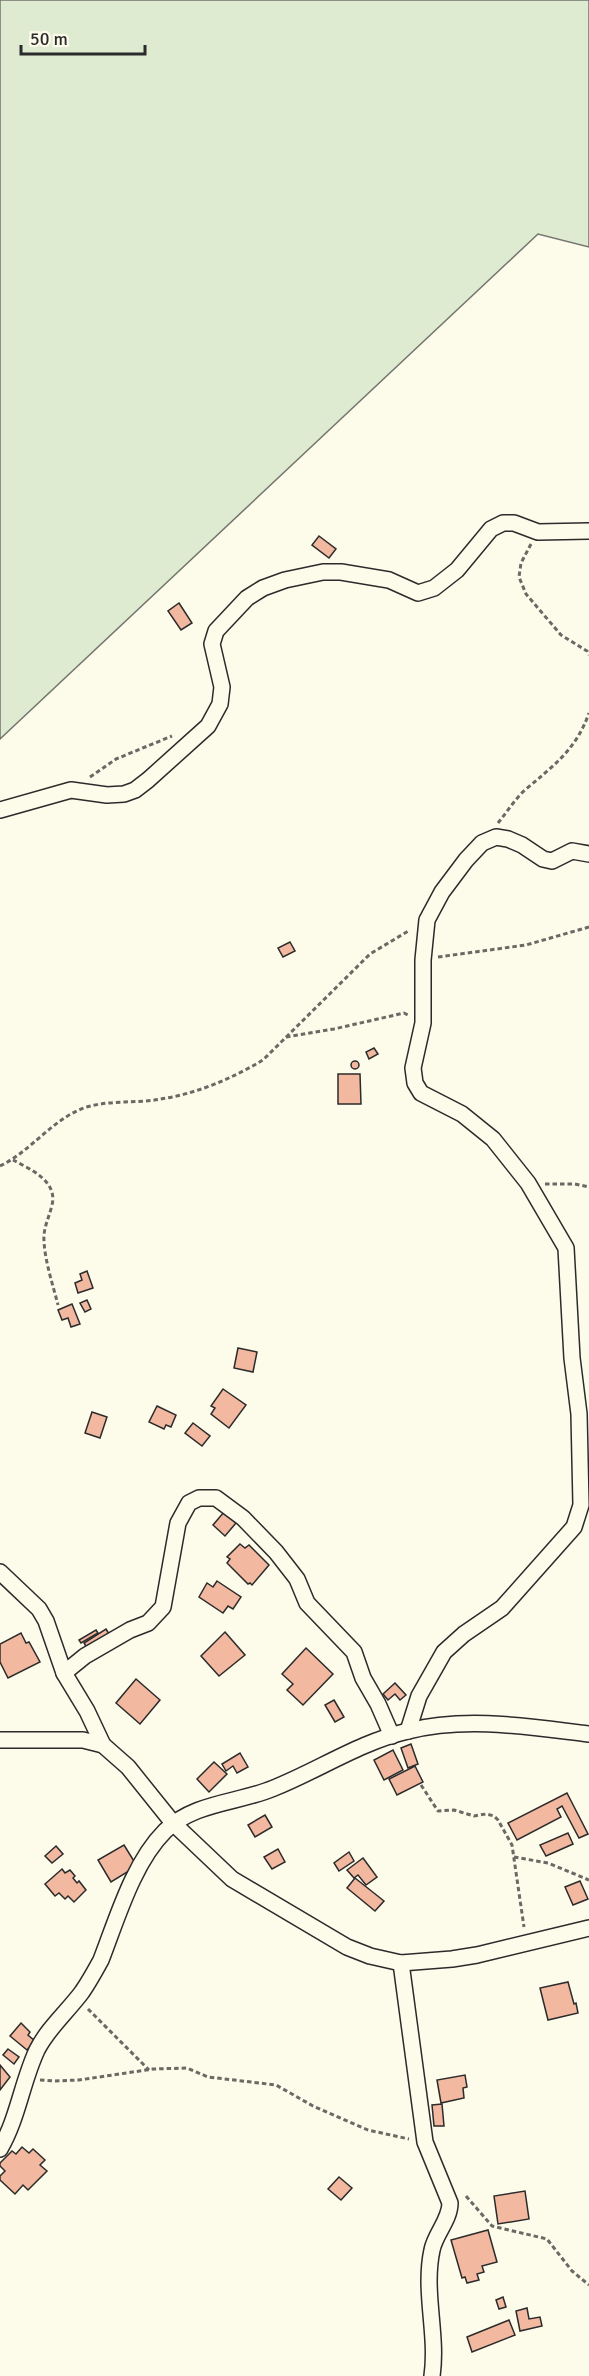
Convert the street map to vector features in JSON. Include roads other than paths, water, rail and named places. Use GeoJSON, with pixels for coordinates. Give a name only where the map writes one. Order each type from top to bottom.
{"type":"FeatureCollection","features":[{"type":"Feature","properties":{"kind":"street"},"geometry":{"type":"LineString","coordinates":[[0,810],[71,789],[107,795],[135,790],[195,740],[208,726],[220,704],[222,687],[213,644],[216,631],[247,598],[263,588],[285,580],[323,572],[341,572],[389,580],[418,593],[434,588],[457,570],[491,528],[503,523],[514,523],[538,532],[589,531]]}},
{"type":"Feature","properties":{"kind":"street"},"geometry":{"type":"LineString","coordinates":[[408,1731],[419,1696],[444,1652],[464,1634],[502,1608],[574,1527],[580,1505],[579,1414],[572,1358],[566,1248],[528,1183],[493,1139],[462,1114],[421,1093],[415,1083],[412,1068],[423,1023],[423,960],[427,920],[442,892],[482,843],[496,837],[508,839],[522,845],[543,860],[552,861],[572,851],[589,838]]}},
{"type":"Feature","properties":{"kind":"street"},"geometry":{"type":"LineString","coordinates":[[572,851],[589,854]]}},
{"type":"Feature","properties":{"kind":"street"},"geometry":{"type":"LineString","coordinates":[[63,1673],[85,1656],[130,1630],[148,1623],[163,1607],[178,1523],[189,1503],[199,1498],[216,1498],[243,1518],[276,1552],[297,1579],[307,1603],[354,1652],[363,1678],[392,1736]]}},
{"type":"Feature","properties":{"kind":"street"},"geometry":{"type":"LineString","coordinates":[[0,1572],[39,1609],[46,1621],[63,1673],[87,1711],[103,1745],[128,1767],[173,1823],[232,1879],[347,1947],[370,1956],[401,1963],[477,1955],[589,1928]]}},
{"type":"Feature","properties":{"kind":"street"},"geometry":{"type":"LineString","coordinates":[[0,2149],[13,2122],[26,2078],[39,2047],[101,1960],[137,1872],[149,1849],[173,1823],[210,1806],[274,1789],[337,1757],[408,1731],[448,1724],[491,1723],[589,1734]]}},
{"type":"Feature","properties":{"kind":"street"},"geometry":{"type":"LineString","coordinates":[[0,1740],[83,1740],[103,1745]]}},
{"type":"Feature","properties":{"kind":"street"},"geometry":{"type":"LineString","coordinates":[[401,1963],[425,2142],[450,2203],[450,2212],[437,2234],[432,2251],[429,2292],[434,2344],[432,2376]]}}]}
